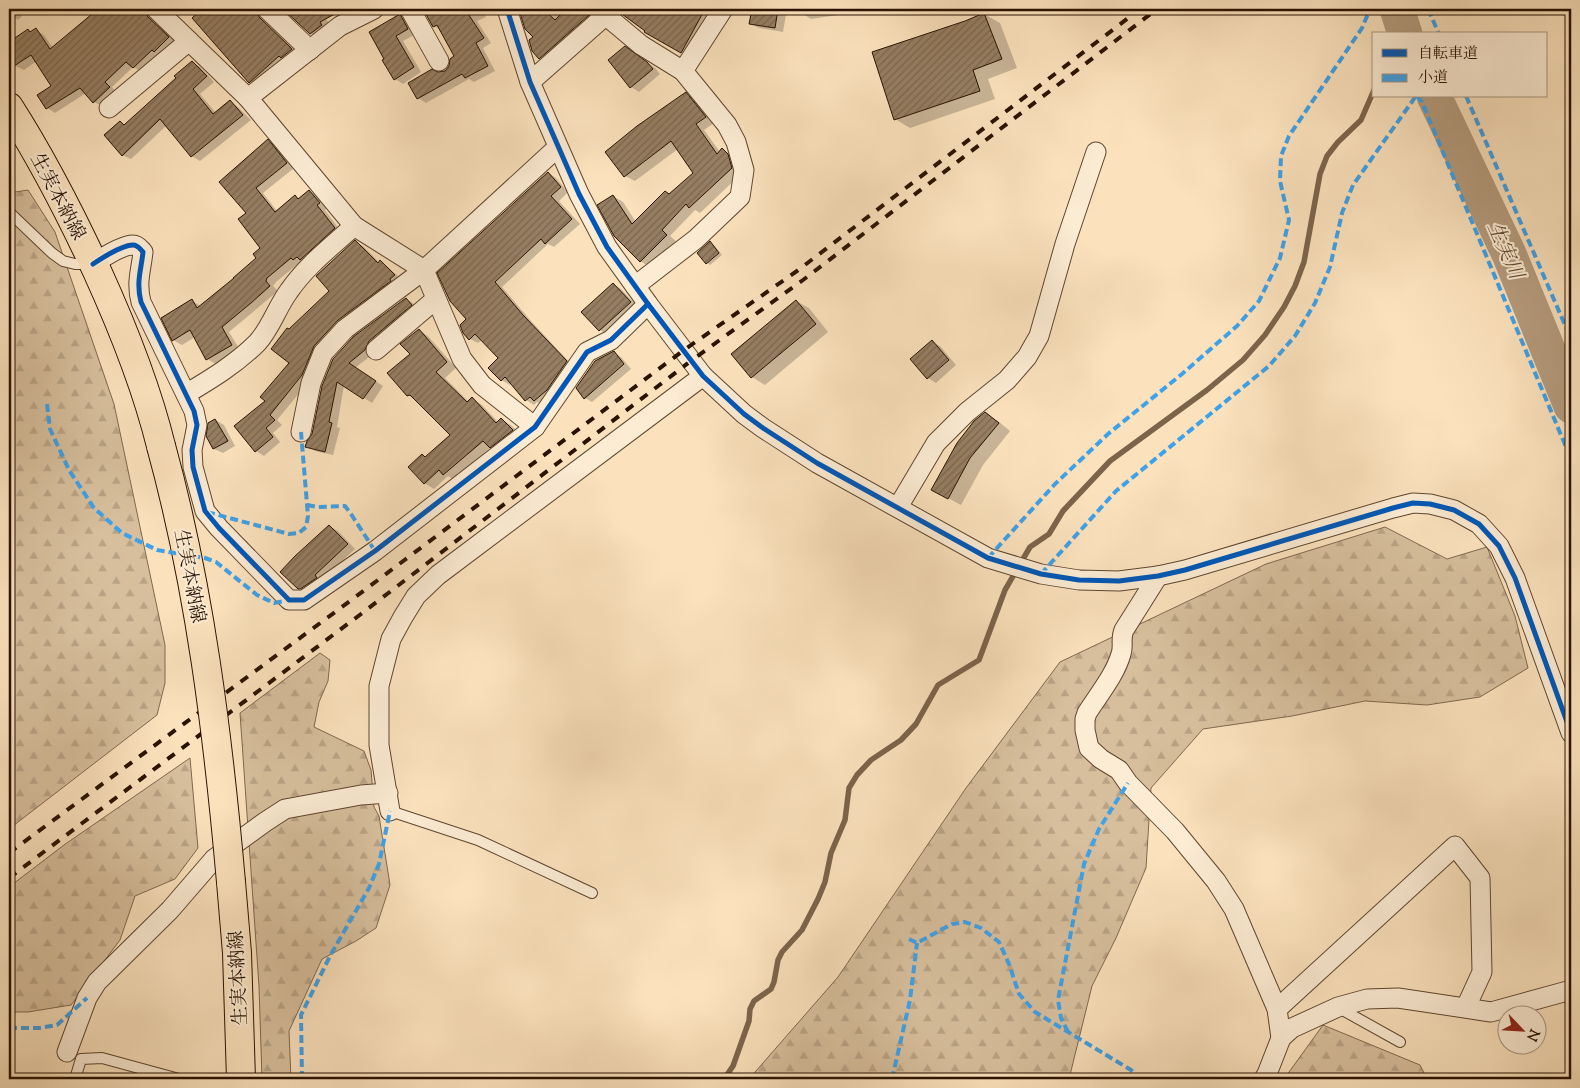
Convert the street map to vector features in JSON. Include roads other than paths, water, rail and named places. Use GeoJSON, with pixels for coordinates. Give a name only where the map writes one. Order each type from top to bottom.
{"type":"FeatureCollection","features":[{"type":"Feature","properties":{"kind":"main road","name":"生実本納線"},"geometry":{"type":"LineString","coordinates":[[9,107],[60,194],[78,230],[133,356],[152,409],[181,524],[205,650],[222,783],[237,953],[241,1079]]}},
{"type":"Feature","properties":{"kind":"street"},"geometry":{"type":"LineString","coordinates":[[156,9],[248,98],[354,226],[424,270],[462,359],[482,385],[535,427]]}},
{"type":"Feature","properties":{"kind":"street"},"geometry":{"type":"LineString","coordinates":[[267,9],[310,50]]}},
{"type":"Feature","properties":{"kind":"street"},"geometry":{"type":"LineString","coordinates":[[248,98],[340,26],[374,9]]}},
{"type":"Feature","properties":{"kind":"street"},"geometry":{"type":"LineString","coordinates":[[410,9],[439,61]]}},
{"type":"Feature","properties":{"kind":"street"},"geometry":{"type":"LineString","coordinates":[[507,9],[530,82],[579,194],[607,247],[703,376],[744,414],[763,428],[817,462],[988,558],[1041,574],[1078,580],[1119,581],[1158,576],[1413,503],[1430,504],[1454,510],[1479,524],[1499,546],[1515,578],[1571,733]]}},
{"type":"Feature","properties":{"kind":"street"},"geometry":{"type":"LineString","coordinates":[[683,71],[723,9]]}},
{"type":"Feature","properties":{"kind":"street"},"geometry":{"type":"LineString","coordinates":[[530,82],[602,12],[641,45],[683,71],[727,125],[736,142],[744,170],[740,197],[696,239],[635,286]]}},
{"type":"Feature","properties":{"kind":"street"},"geometry":{"type":"LineString","coordinates":[[110,108],[189,40]]}},
{"type":"Feature","properties":{"kind":"street"},"geometry":{"type":"LineString","coordinates":[[301,432],[311,383],[323,353],[345,328],[424,270],[558,147]]}},
{"type":"Feature","properties":{"kind":"street"},"geometry":{"type":"LineString","coordinates":[[898,507],[936,442],[967,412],[1007,380],[1027,357],[1039,336],[1065,244],[1096,152]]}},
{"type":"Feature","properties":{"kind":"street"},"geometry":{"type":"LineString","coordinates":[[186,394],[240,358],[258,341],[288,292],[302,274],[354,226]]}},
{"type":"Feature","properties":{"kind":"street"},"geometry":{"type":"LineString","coordinates":[[93,264],[109,253],[133,245],[139,246],[143,252],[138,290],[141,302],[194,411],[197,425],[192,450],[193,467],[204,511],[289,600],[304,600],[375,551],[535,427],[587,352],[611,340],[648,304]]}},
{"type":"Feature","properties":{"kind":"street"},"geometry":{"type":"LineString","coordinates":[[376,350],[436,299]]}},
{"type":"Feature","properties":{"kind":"street"},"geometry":{"type":"LineString","coordinates":[[67,1052],[87,998],[97,982],[170,910],[214,859],[285,809],[361,794],[389,802],[379,746],[379,686],[391,639],[416,596],[438,575],[703,376]]}},
{"type":"Feature","properties":{"kind":"street"},"geometry":{"type":"LineString","coordinates":[[1158,576],[1124,630],[1121,637],[1122,651],[1118,665],[1087,713],[1085,730],[1089,748],[1101,759],[1119,770],[1128,783],[1175,830],[1216,881],[1234,909],[1277,1009],[1281,1038]]}},
{"type":"Feature","properties":{"kind":"street"},"geometry":{"type":"LineString","coordinates":[[1277,1009],[1455,846],[1480,878],[1482,972],[1466,1007]]}},
{"type":"Feature","properties":{"kind":"street"},"geometry":{"type":"LineString","coordinates":[[1264,1079],[1281,1038],[1292,1028],[1338,1008],[1366,999],[1398,998],[1490,1012],[1571,990]]}},
{"type":"Feature","properties":{"kind":"lane"},"geometry":{"type":"LineString","coordinates":[[9,212],[64,261],[75,264],[93,264]]}},
{"type":"Feature","properties":{"kind":"lane"},"geometry":{"type":"LineString","coordinates":[[389,802],[478,840],[592,893]]}},
{"type":"Feature","properties":{"kind":"lane"},"geometry":{"type":"LineString","coordinates":[[1338,1008],[1400,1042]]}},
{"type":"Feature","properties":{"kind":"lane"},"geometry":{"type":"LineString","coordinates":[[75,1079],[82,1059],[102,1058],[179,1079]]}},
{"type":"Feature","properties":{"kind":"waterway","name":"生実川"},"geometry":{"type":"LineString","coordinates":[[1397,9],[1404,32]]}},
{"type":"Feature","properties":{"kind":"waterway"},"geometry":{"type":"LineString","coordinates":[[1396,32],[1401,21]]}},
{"type":"Feature","properties":{"kind":"waterway"},"geometry":{"type":"LineString","coordinates":[[724,1079],[733,1066],[754,1001],[771,989],[778,960],[782,952],[802,930],[818,899],[825,882],[831,853],[845,820],[849,788],[857,775],[871,760],[901,740],[916,724],[938,685],[979,660],[1005,590],[1030,547],[1049,534],[1063,511],[1110,461],[1207,390],[1243,360],[1265,335],[1284,307],[1295,286],[1304,262],[1320,174],[1327,156],[1338,142],[1361,120],[1372,95]]}},
{"type":"Feature","properties":{"kind":"waterway","name":"生実川"},"geometry":{"type":"LineString","coordinates":[[1435,98],[1509,254],[1571,406]]}},
{"type":"Feature","properties":{"kind":"railway"},"geometry":{"type":"LineString","coordinates":[[9,853],[350,601],[684,350],[797,271],[1140,9]]}},
{"type":"Feature","properties":{"kind":"railway"},"geometry":{"type":"LineString","coordinates":[[9,878],[361,614],[692,360],[803,280],[1157,9]]}}]}
